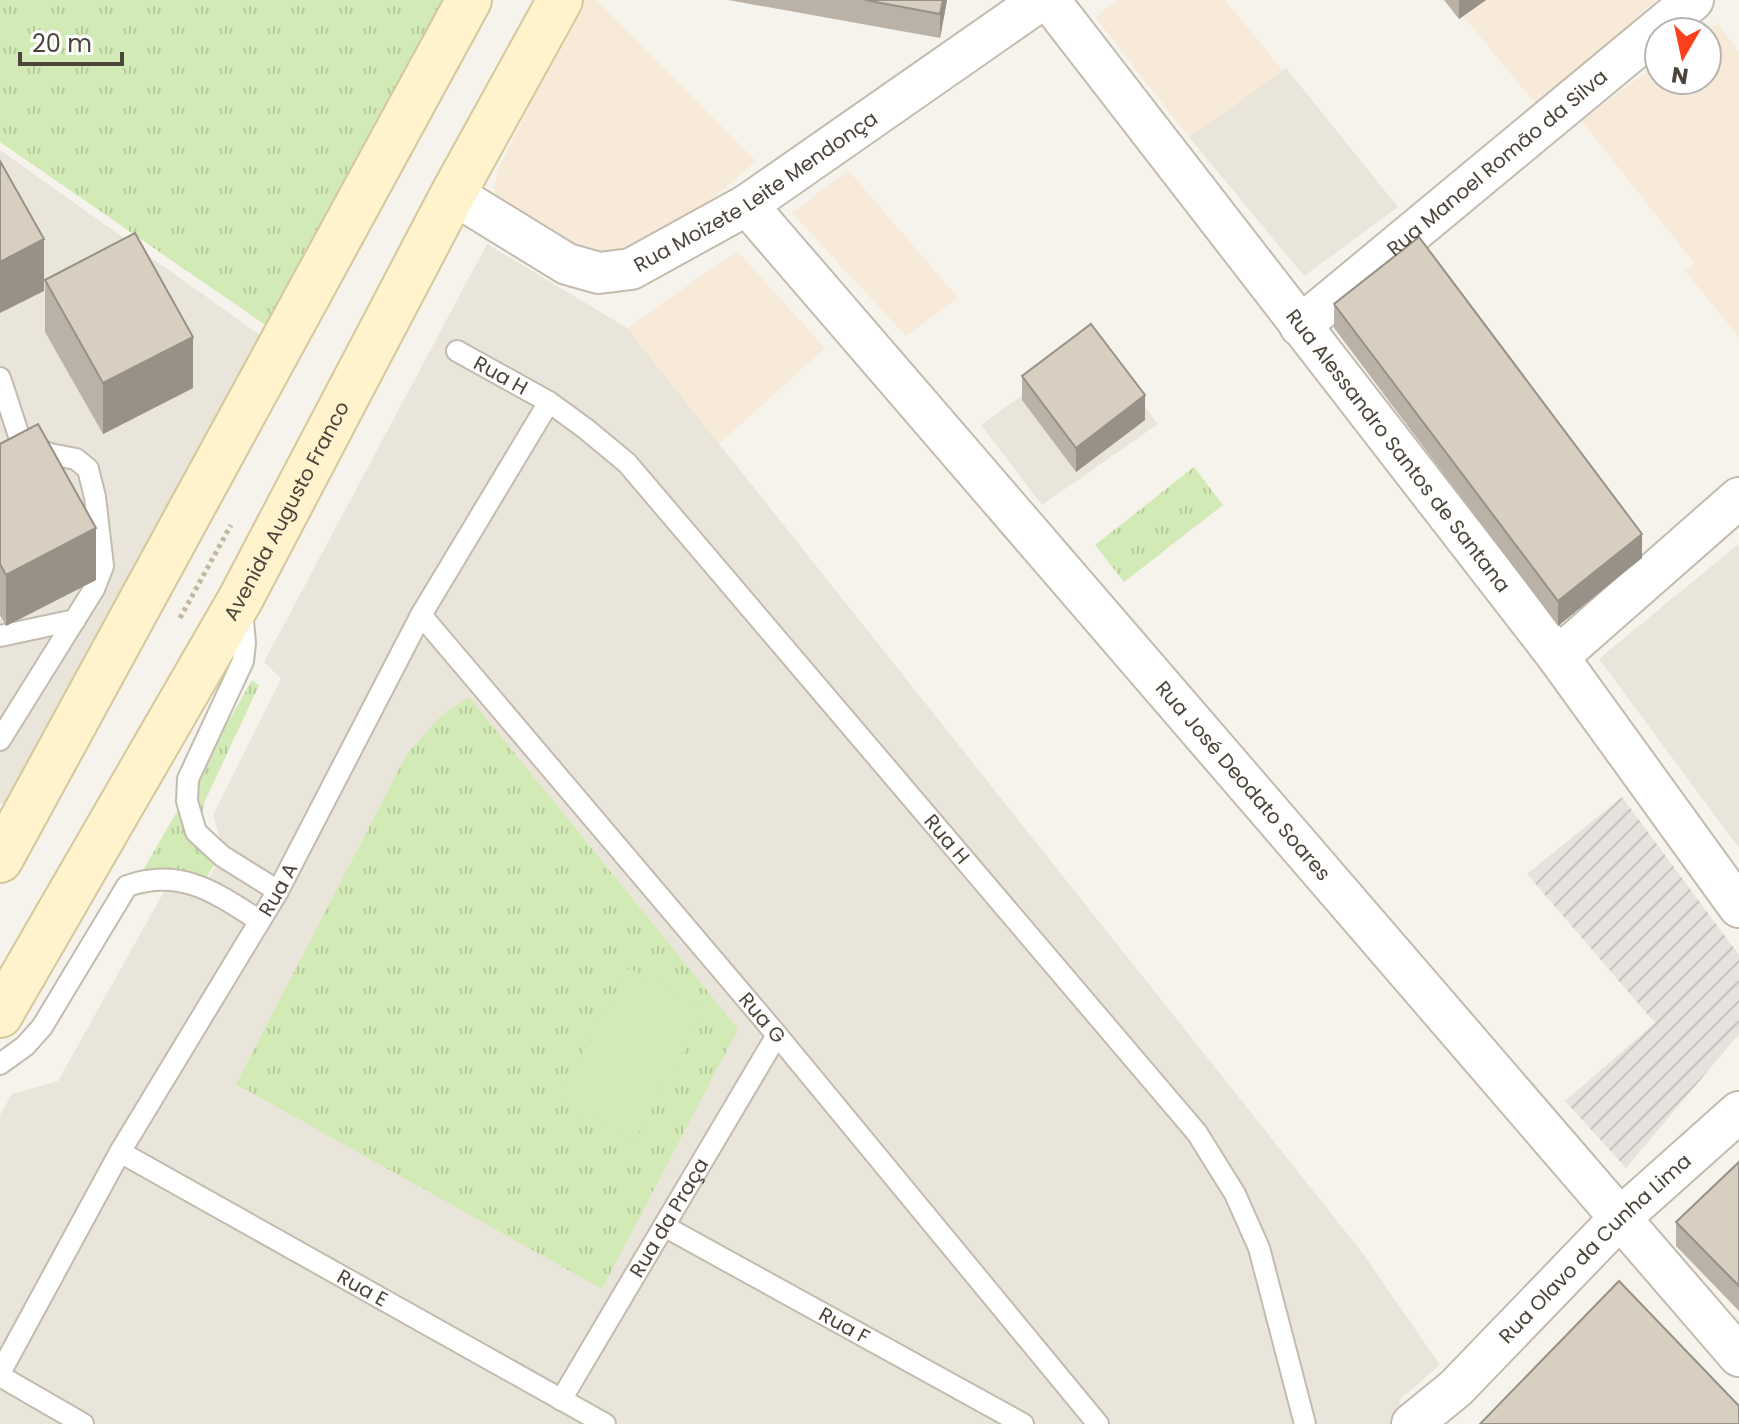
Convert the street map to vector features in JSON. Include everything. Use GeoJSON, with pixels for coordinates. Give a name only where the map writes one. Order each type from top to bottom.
{"type":"FeatureCollection","features":[{"type":"Feature","properties":{"kind":"main road"},"geometry":{"type":"LineString","coordinates":[[1,857],[469,0]]}},
{"type":"Feature","properties":{"kind":"main road","name":"Avenida Augusto Franco"},"geometry":{"type":"LineString","coordinates":[[0,1015],[241,598],[453,194],[560,0]]}},
{"type":"Feature","properties":{"kind":"street","name":"Rua Moizete Leite Mendonça"},"geometry":{"type":"LineString","coordinates":[[453,194],[567,264],[599,273],[631,269],[747,205],[1041,0]]}},
{"type":"Feature","properties":{"kind":"street","name":"Rua Alessandro Santos de Santana"},"geometry":{"type":"LineString","coordinates":[[1049,0],[1558,657],[1739,907]]}},
{"type":"Feature","properties":{"kind":"street","name":"Rua Manoel Romão da Silva"},"geometry":{"type":"LineString","coordinates":[[1300,326],[1693,0]]}},
{"type":"Feature","properties":{"kind":"street","name":"Rua José Deodato Soares"},"geometry":{"type":"LineString","coordinates":[[747,205],[1739,1356]]}},
{"type":"Feature","properties":{"kind":"street"},"geometry":{"type":"LineString","coordinates":[[1558,657],[1739,498]]}},
{"type":"Feature","properties":{"kind":"street","name":"Rua Olavo da Cunha Lima"},"geometry":{"type":"LineString","coordinates":[[1412,1424],[1456,1388],[1619,1219],[1739,1112]]}},
{"type":"Feature","properties":{"kind":"lane","name":"Rua H"},"geometry":{"type":"LineString","coordinates":[[457,351],[549,402],[627,463],[1197,1133],[1235,1194],[1259,1248],[1305,1424]]}},
{"type":"Feature","properties":{"kind":"lane"},"geometry":{"type":"LineString","coordinates":[[0,378],[19,436],[31,446],[50,454],[76,459],[88,469],[95,497],[103,566],[100,578],[0,740]]}},
{"type":"Feature","properties":{"kind":"lane","name":"Rua A"},"geometry":{"type":"LineString","coordinates":[[0,1374],[120,1152],[278,891],[421,615],[549,402]]}},
{"type":"Feature","properties":{"kind":"lane"},"geometry":{"type":"LineString","coordinates":[[241,598],[245,643],[243,661],[188,779],[187,801],[196,832],[222,856],[278,891]]}},
{"type":"Feature","properties":{"kind":"lane","name":"Rua G"},"geometry":{"type":"LineString","coordinates":[[421,615],[777,1035],[1098,1424]]}},
{"type":"Feature","properties":{"kind":"lane"},"geometry":{"type":"LineString","coordinates":[[0,636],[75,620]]}},
{"type":"Feature","properties":{"kind":"lane"},"geometry":{"type":"LineString","coordinates":[[0,1064],[25,1046],[42,1027],[127,886],[158,879],[204,886],[260,921]]}},
{"type":"Feature","properties":{"kind":"lane","name":"Rua da Praça"},"geometry":{"type":"LineString","coordinates":[[561,1400],[777,1035]]}},
{"type":"Feature","properties":{"kind":"lane","name":"Rua E"},"geometry":{"type":"LineString","coordinates":[[120,1152],[605,1424]]}},
{"type":"Feature","properties":{"kind":"lane","name":"Rua F"},"geometry":{"type":"LineString","coordinates":[[664,1226],[1023,1424]]}},
{"type":"Feature","properties":{"kind":"lane"},"geometry":{"type":"LineString","coordinates":[[0,1374],[83,1424]]}},
{"type":"Feature","properties":{"kind":"shaded area"},"geometry":{"type":"Polygon","coordinates":[[[581,0],[596,0],[756,161],[709,202],[630,253],[586,256],[494,193],[497,172],[581,0]]]}},
{"type":"Feature","properties":{"kind":"shaded area"},"geometry":{"type":"Polygon","coordinates":[[[1117,0],[1225,0],[1283,71],[1189,137],[1095,17],[1117,0]]]}},
{"type":"Feature","properties":{"kind":"shaded area"},"geometry":{"type":"Polygon","coordinates":[[[1450,0],[1656,0],[1584,66],[1534,102],[1450,0]]]}},
{"type":"Feature","properties":{"kind":"shaded area"},"geometry":{"type":"Polygon","coordinates":[[[1723,30],[1739,52],[1739,337],[1685,271],[1694,263],[1580,119],[1643,75],[1643,96],[1723,96],[1723,30]]]}},
{"type":"Feature","properties":{"kind":"shaded area"},"geometry":{"type":"Polygon","coordinates":[[[1286,68],[1398,207],[1304,276],[1189,137],[1286,68]]]}},
{"type":"Feature","properties":{"kind":"shaded area"},"geometry":{"type":"Polygon","coordinates":[[[0,150],[270,342],[24,798],[0,804],[0,150]]]}},
{"type":"Feature","properties":{"kind":"shaded area"},"geometry":{"type":"Polygon","coordinates":[[[848,170],[958,298],[906,336],[792,213],[848,170]]]}},
{"type":"Feature","properties":{"kind":"shaded area"},"geometry":{"type":"Polygon","coordinates":[[[487,244],[627,328],[1361,1251],[1440,1365],[1399,1400],[1409,1424],[0,1424],[0,1115],[12,1094],[58,1081],[166,888],[204,886],[224,852],[213,815],[281,679],[264,662],[487,244]]]}},
{"type":"Feature","properties":{"kind":"shaded area"},"geometry":{"type":"Polygon","coordinates":[[[737,251],[825,348],[719,444],[627,328],[737,251]]]}},
{"type":"Feature","properties":{"kind":"shaded area"},"geometry":{"type":"Polygon","coordinates":[[[1096,342],[1158,424],[1042,505],[981,425],[1096,342]]]}},
{"type":"Feature","properties":{"kind":"shaded area"},"geometry":{"type":"Polygon","coordinates":[[[1737,545],[1739,548],[1739,848],[1599,659],[1737,545]]]}},
{"type":"Feature","properties":{"kind":"shaded area"},"geometry":{"type":"Polygon","coordinates":[[[1622,797],[1739,955],[1739,1034],[1626,1168],[1565,1101],[1655,1023],[1527,874],[1622,797]]]}},
{"type":"Feature","properties":{"kind":"green space"},"geometry":{"type":"Polygon","coordinates":[[[0,0],[445,0],[274,331],[0,142],[0,0]]]}},
{"type":"Feature","properties":{"kind":"green space"},"geometry":{"type":"Polygon","coordinates":[[[1194,467],[1223,505],[1124,582],[1095,545],[1194,467]]]}},
{"type":"Feature","properties":{"kind":"green space"},"geometry":{"type":"Polygon","coordinates":[[[252,680],[259,685],[205,801],[201,819],[219,857],[205,880],[137,881],[252,680]]]}},
{"type":"Feature","properties":{"kind":"green space"},"geometry":{"type":"Polygon","coordinates":[[[469,697],[738,1029],[602,1289],[236,1084],[407,754],[440,717],[469,697]]]}},
{"type":"Feature","properties":{"kind":"green space"},"geometry":{"type":"Polygon","coordinates":[[[629,968],[706,1010],[634,1141],[557,1099],[629,968]]]}},
{"type":"Feature","properties":{"kind":"building"},"geometry":{"type":"Polygon","coordinates":[[[865,0],[943,0],[940,14],[865,0]]]}},
{"type":"Feature","properties":{"kind":"building"},"geometry":{"type":"Polygon","coordinates":[[[0,161],[44,239],[0,262],[0,161]]]}},
{"type":"Feature","properties":{"kind":"building"},"geometry":{"type":"Polygon","coordinates":[[[135,233],[193,337],[103,383],[45,280],[135,233]]]}},
{"type":"Feature","properties":{"kind":"building"},"geometry":{"type":"Polygon","coordinates":[[[1419,237],[1642,534],[1558,601],[1334,304],[1419,237]]]}},
{"type":"Feature","properties":{"kind":"building"},"geometry":{"type":"Polygon","coordinates":[[[1091,324],[1145,395],[1076,448],[1022,376],[1091,324]]]}},
{"type":"Feature","properties":{"kind":"building"},"geometry":{"type":"Polygon","coordinates":[[[38,424],[96,528],[6,575],[0,564],[0,444],[38,424]]]}},
{"type":"Feature","properties":{"kind":"building"},"geometry":{"type":"Polygon","coordinates":[[[1739,1162],[1739,1286],[1676,1222],[1739,1162]]]}},
{"type":"Feature","properties":{"kind":"building"},"geometry":{"type":"Polygon","coordinates":[[[1619,1281],[1739,1406],[1739,1424],[1480,1424],[1619,1281]]]}}]}
